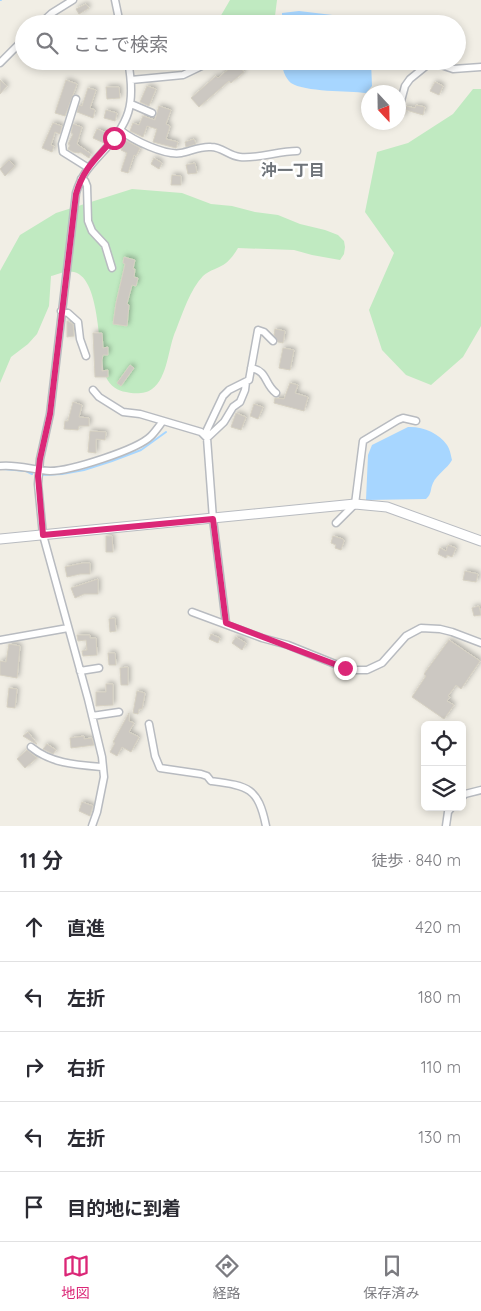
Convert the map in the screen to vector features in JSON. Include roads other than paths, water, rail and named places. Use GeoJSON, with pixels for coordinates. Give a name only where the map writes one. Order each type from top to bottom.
{"type":"FeatureCollection","features":[{"type":"Feature","properties":{"kind":"street"},"geometry":{"type":"LineString","coordinates":[[50,15],[73,0]]}},
{"type":"Feature","properties":{"kind":"street"},"geometry":{"type":"LineString","coordinates":[[115,0],[118,15]]}},
{"type":"Feature","properties":{"kind":"street"},"geometry":{"type":"LineString","coordinates":[[0,63],[15,48]]}},
{"type":"Feature","properties":{"kind":"street"},"geometry":{"type":"LineString","coordinates":[[466,68],[481,67]]}},
{"type":"Feature","properties":{"kind":"street"},"geometry":{"type":"LineString","coordinates":[[92,826],[98,812],[104,777],[103,767],[92,716],[43,535],[38,484],[39,469],[50,414],[76,194],[87,167],[100,155],[124,123],[131,104],[132,90],[129,70]]}},
{"type":"Feature","properties":{"kind":"street"},"geometry":{"type":"LineString","coordinates":[[131,80],[182,75],[193,70]]}},
{"type":"Feature","properties":{"kind":"street"},"geometry":{"type":"LineString","coordinates":[[405,85],[421,70]]}},
{"type":"Feature","properties":{"kind":"street"},"geometry":{"type":"LineString","coordinates":[[76,99],[62,144],[63,152],[87,167]]}},
{"type":"Feature","properties":{"kind":"street"},"geometry":{"type":"LineString","coordinates":[[131,104],[152,113]]}},
{"type":"Feature","properties":{"kind":"street"},"geometry":{"type":"LineString","coordinates":[[120,130],[128,136],[154,148],[180,153],[208,146],[217,147],[232,155],[250,158],[282,151],[298,151]]}},
{"type":"Feature","properties":{"kind":"street"},"geometry":{"type":"LineString","coordinates":[[81,179],[87,186],[87,212],[90,227],[105,246],[112,268]]}},
{"type":"Feature","properties":{"kind":"street"},"geometry":{"type":"LineString","coordinates":[[61,311],[68,313],[78,322],[80,339],[86,356]]}},
{"type":"Feature","properties":{"kind":"street"},"geometry":{"type":"LineString","coordinates":[[226,623],[213,519],[206,436],[223,396],[229,390],[249,380],[258,330],[264,332],[273,341]]}},
{"type":"Feature","properties":{"kind":"street"},"geometry":{"type":"LineString","coordinates":[[251,368],[262,372],[276,394]]}},
{"type":"Feature","properties":{"kind":"street"},"geometry":{"type":"LineString","coordinates":[[206,436],[224,422],[233,407],[240,402],[246,382]]}},
{"type":"Feature","properties":{"kind":"street"},"geometry":{"type":"LineString","coordinates":[[93,390],[99,397],[122,412],[140,414],[201,432],[206,436]]}},
{"type":"Feature","properties":{"kind":"street"},"geometry":{"type":"LineString","coordinates":[[336,523],[355,504],[363,441],[403,418],[416,421]]}},
{"type":"Feature","properties":{"kind":"street"},"geometry":{"type":"LineString","coordinates":[[0,466],[50,471],[68,468],[135,446],[150,437],[163,421]]}},
{"type":"Feature","properties":{"kind":"street"},"geometry":{"type":"LineString","coordinates":[[0,540],[355,504],[387,507],[481,540]]}},
{"type":"Feature","properties":{"kind":"street"},"geometry":{"type":"LineString","coordinates":[[192,612],[226,623],[262,638],[288,645],[345,668],[356,670],[367,670],[382,664],[406,636],[421,628],[430,627],[452,632],[481,643]]}},
{"type":"Feature","properties":{"kind":"street"},"geometry":{"type":"LineString","coordinates":[[0,640],[68,628]]}},
{"type":"Feature","properties":{"kind":"street"},"geometry":{"type":"LineString","coordinates":[[80,671],[99,668]]}},
{"type":"Feature","properties":{"kind":"street"},"geometry":{"type":"LineString","coordinates":[[92,716],[120,712]]}},
{"type":"Feature","properties":{"kind":"street"},"geometry":{"type":"LineString","coordinates":[[149,724],[155,756],[160,768],[202,774],[211,781],[239,785],[246,788],[256,795],[266,826]]}},
{"type":"Feature","properties":{"kind":"street"},"geometry":{"type":"LineString","coordinates":[[31,747],[47,757],[64,764],[103,767]]}},
{"type":"Feature","properties":{"kind":"street"},"geometry":{"type":"LineString","coordinates":[[466,794],[481,790]]}},
{"type":"Feature","properties":{"kind":"street"},"geometry":{"type":"LineString","coordinates":[[446,826],[449,811]]}},
{"type":"Feature","properties":{"kind":"water"},"geometry":{"type":"Polygon","coordinates":[[[299,11],[332,15],[282,15],[282,13],[299,11]]]}},
{"type":"Feature","properties":{"kind":"water"},"geometry":{"type":"Polygon","coordinates":[[[283,70],[371,70],[372,85],[361,85],[361,93],[316,90],[291,83],[283,70]]]}},
{"type":"Feature","properties":{"kind":"water"},"geometry":{"type":"Polygon","coordinates":[[[408,427],[424,429],[440,437],[448,447],[452,460],[435,480],[426,499],[366,500],[368,455],[372,445],[408,427]]]}},
{"type":"Feature","properties":{"kind":"waterway"},"geometry":{"type":"LineString","coordinates":[[42,475],[84,470],[112,461],[141,450],[166,432]]}},
{"type":"Feature","properties":{"kind":"waterway"},"geometry":{"type":"LineString","coordinates":[[3,469],[26,471],[32,474]]}},
{"type":"Feature","properties":{"kind":"district","name":"沖一丁目"},"geometry":{"type":"Point","coordinates":[293,170]}}]}
